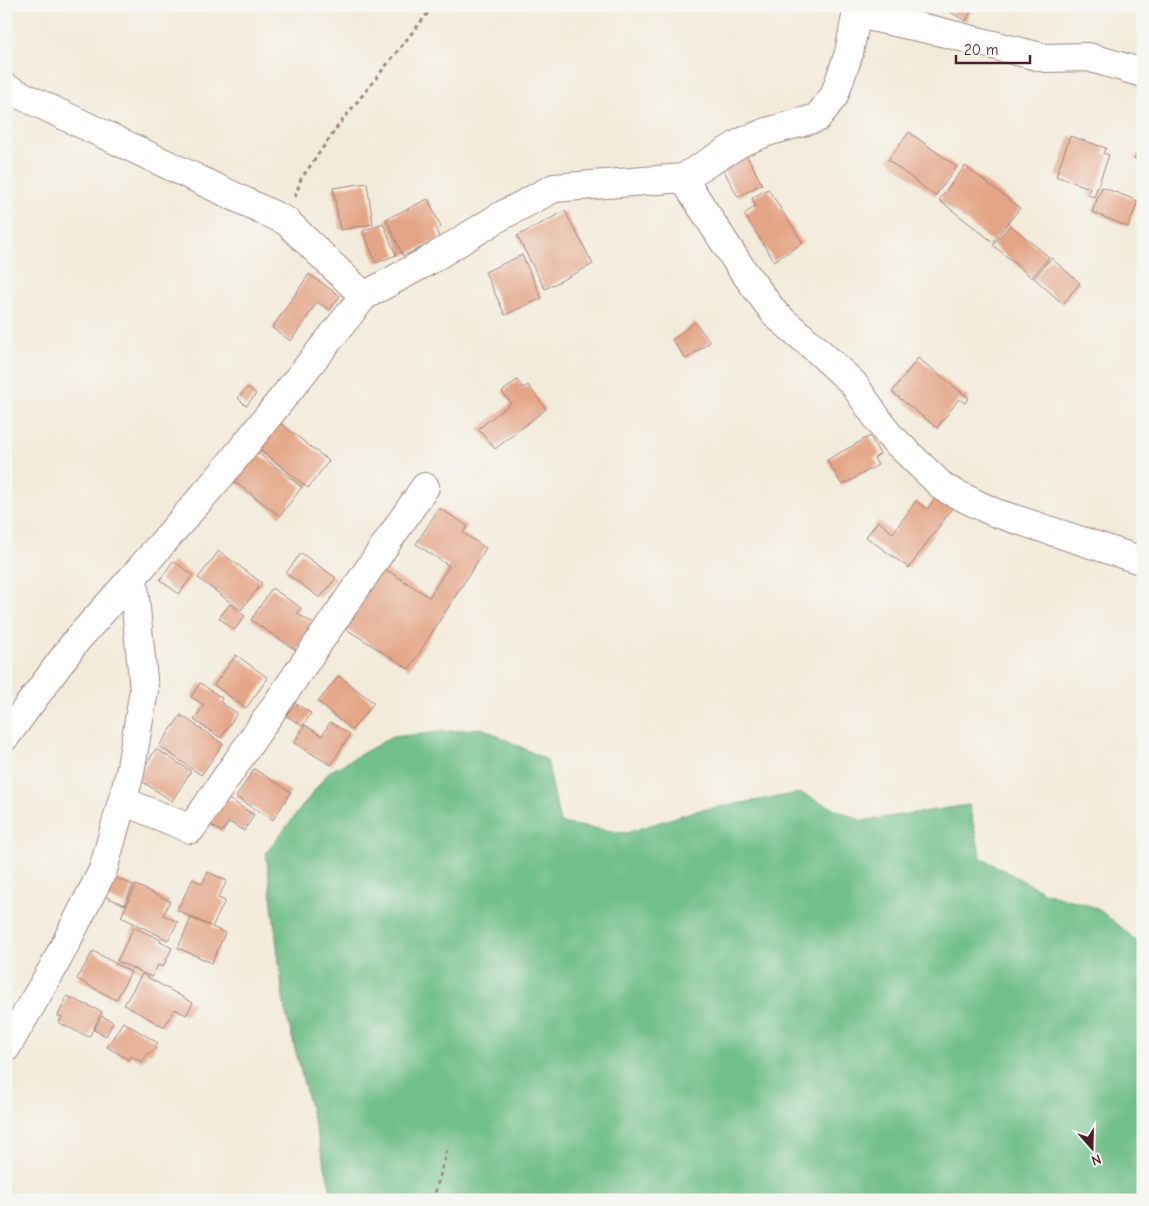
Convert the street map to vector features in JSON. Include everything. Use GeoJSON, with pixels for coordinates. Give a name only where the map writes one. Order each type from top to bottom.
{"type":"FeatureCollection","features":[{"type":"Feature","properties":{"kind":"street"},"geometry":{"type":"LineString","coordinates":[[6,736],[76,641],[222,474],[364,296],[428,261],[501,216],[554,188],[683,178],[742,142],[767,132],[817,118],[834,96],[849,53],[858,10],[1045,58],[1088,57],[1143,73]]}},
{"type":"Feature","properties":{"kind":"street"},"geometry":{"type":"LineString","coordinates":[[6,88],[286,221],[364,296]]}},
{"type":"Feature","properties":{"kind":"street"},"geometry":{"type":"LineString","coordinates":[[683,178],[740,268],[776,315],[853,383],[888,434],[944,488],[992,512],[1143,561]]}},
{"type":"Feature","properties":{"kind":"street"},"geometry":{"type":"LineString","coordinates":[[123,801],[191,829],[425,487]]}},
{"type":"Feature","properties":{"kind":"street"},"geometry":{"type":"LineString","coordinates":[[6,1048],[53,968],[103,870],[123,801],[130,773],[144,690],[132,577]]}},
{"type":"Feature","properties":{"kind":"path"},"geometry":{"type":"LineString","coordinates":[[286,221],[301,179],[338,126],[421,22],[431,6]]}},
{"type":"Feature","properties":{"kind":"path"},"geometry":{"type":"LineString","coordinates":[[433,1200],[447,1150]]}},
{"type":"Feature","properties":{"kind":"green space"},"geometry":{"type":"Polygon","coordinates":[[[482,728],[547,760],[560,823],[626,833],[695,811],[800,793],[862,821],[969,805],[981,858],[1044,892],[1097,908],[1143,946],[1143,1200],[334,1200],[284,1005],[266,853],[329,772],[392,737],[482,728]]]}},
{"type":"Feature","properties":{"kind":"building"},"geometry":{"type":"Polygon","coordinates":[[[953,6],[974,6],[966,21],[950,12],[953,6]]]}},
{"type":"Feature","properties":{"kind":"building"},"geometry":{"type":"Polygon","coordinates":[[[909,132],[957,167],[935,196],[888,160],[909,132]]]}},
{"type":"Feature","properties":{"kind":"building"},"geometry":{"type":"Polygon","coordinates":[[[1070,136],[1106,148],[1103,153],[1109,155],[1094,197],[1087,195],[1090,188],[1056,176],[1070,136]]]}},
{"type":"Feature","properties":{"kind":"building"},"geometry":{"type":"Polygon","coordinates":[[[1143,148],[1143,165],[1134,158],[1143,148]]]}},
{"type":"Feature","properties":{"kind":"building"},"geometry":{"type":"Polygon","coordinates":[[[747,156],[762,184],[738,197],[723,169],[747,156]]]}},
{"type":"Feature","properties":{"kind":"building"},"geometry":{"type":"Polygon","coordinates":[[[965,166],[1020,208],[993,242],[939,200],[965,166]]]}},
{"type":"Feature","properties":{"kind":"building"},"geometry":{"type":"Polygon","coordinates":[[[367,183],[373,224],[340,230],[333,188],[367,183]]]}},
{"type":"Feature","properties":{"kind":"building"},"geometry":{"type":"Polygon","coordinates":[[[1102,187],[1138,201],[1128,227],[1092,212],[1102,187]]]}},
{"type":"Feature","properties":{"kind":"building"},"geometry":{"type":"Polygon","coordinates":[[[768,189],[803,243],[774,261],[744,214],[756,206],[752,198],[768,189]]]}},
{"type":"Feature","properties":{"kind":"building"},"geometry":{"type":"Polygon","coordinates":[[[428,199],[441,227],[436,230],[440,239],[403,256],[386,219],[428,199]]]}},
{"type":"Feature","properties":{"kind":"building"},"geometry":{"type":"Polygon","coordinates":[[[565,211],[593,264],[545,289],[517,236],[565,211]]]}},
{"type":"Feature","properties":{"kind":"building"},"geometry":{"type":"Polygon","coordinates":[[[383,223],[396,255],[376,263],[363,231],[383,223]]]}},
{"type":"Feature","properties":{"kind":"building"},"geometry":{"type":"Polygon","coordinates":[[[1010,225],[1049,257],[1032,278],[993,245],[1010,225]]]}},
{"type":"Feature","properties":{"kind":"building"},"geometry":{"type":"Polygon","coordinates":[[[522,255],[542,298],[505,315],[485,272],[522,255]]]}},
{"type":"Feature","properties":{"kind":"building"},"geometry":{"type":"Polygon","coordinates":[[[1051,258],[1080,283],[1063,304],[1034,278],[1051,258]]]}},
{"type":"Feature","properties":{"kind":"building"},"geometry":{"type":"Polygon","coordinates":[[[309,274],[340,296],[330,310],[317,302],[291,341],[272,328],[309,274]]]}},
{"type":"Feature","properties":{"kind":"building"},"geometry":{"type":"Polygon","coordinates":[[[695,322],[710,342],[686,359],[672,340],[695,322]]]}},
{"type":"Feature","properties":{"kind":"building"},"geometry":{"type":"Polygon","coordinates":[[[918,358],[969,398],[965,403],[959,399],[937,428],[892,392],[918,358]]]}},
{"type":"Feature","properties":{"kind":"building"},"geometry":{"type":"Polygon","coordinates":[[[517,380],[523,388],[528,385],[546,409],[495,449],[478,429],[511,403],[502,392],[517,380]]]}},
{"type":"Feature","properties":{"kind":"building"},"geometry":{"type":"Polygon","coordinates":[[[248,387],[256,394],[246,406],[238,398],[248,387]]]}},
{"type":"Feature","properties":{"kind":"building"},"geometry":{"type":"Polygon","coordinates":[[[280,423],[329,461],[308,488],[259,449],[280,423]]]}},
{"type":"Feature","properties":{"kind":"building"},"geometry":{"type":"Polygon","coordinates":[[[870,436],[880,454],[874,458],[878,465],[842,485],[827,460],[870,436]]]}},
{"type":"Feature","properties":{"kind":"building"},"geometry":{"type":"Polygon","coordinates":[[[255,451],[302,487],[280,516],[232,480],[255,451]]]}},
{"type":"Feature","properties":{"kind":"building"},"geometry":{"type":"Polygon","coordinates":[[[937,495],[953,507],[909,568],[866,537],[878,521],[893,533],[916,501],[927,509],[937,495]]]}},
{"type":"Feature","properties":{"kind":"building"},"geometry":{"type":"Polygon","coordinates":[[[439,508],[468,526],[463,533],[486,548],[409,669],[343,627],[382,567],[429,597],[449,566],[416,544],[439,508]]]}},
{"type":"Feature","properties":{"kind":"building"},"geometry":{"type":"Polygon","coordinates":[[[219,551],[262,583],[241,610],[198,578],[219,551]]]}},
{"type":"Feature","properties":{"kind":"building"},"geometry":{"type":"Polygon","coordinates":[[[301,553],[336,578],[320,598],[286,573],[301,553]]]}},
{"type":"Feature","properties":{"kind":"building"},"geometry":{"type":"Polygon","coordinates":[[[173,561],[193,575],[179,594],[160,580],[173,561]]]}},
{"type":"Feature","properties":{"kind":"building"},"geometry":{"type":"Polygon","coordinates":[[[272,588],[301,608],[297,613],[315,625],[297,651],[251,620],[272,588]]]}},
{"type":"Feature","properties":{"kind":"building"},"geometry":{"type":"Polygon","coordinates":[[[230,604],[245,616],[234,630],[219,618],[230,604]]]}},
{"type":"Feature","properties":{"kind":"building"},"geometry":{"type":"Polygon","coordinates":[[[236,655],[268,678],[246,708],[214,685],[236,655]]]}},
{"type":"Feature","properties":{"kind":"building"},"geometry":{"type":"Polygon","coordinates":[[[339,676],[374,703],[352,730],[318,702],[339,676]]]}},
{"type":"Feature","properties":{"kind":"building"},"geometry":{"type":"Polygon","coordinates":[[[200,683],[222,698],[220,702],[237,713],[221,738],[194,720],[204,705],[191,697],[200,683]]]}},
{"type":"Feature","properties":{"kind":"building"},"geometry":{"type":"Polygon","coordinates":[[[293,702],[311,713],[303,726],[285,715],[293,702]]]}},
{"type":"Feature","properties":{"kind":"building"},"geometry":{"type":"Polygon","coordinates":[[[181,715],[223,744],[201,775],[159,746],[181,715]]]}},
{"type":"Feature","properties":{"kind":"building"},"geometry":{"type":"Polygon","coordinates":[[[330,722],[350,734],[331,765],[294,743],[305,725],[322,736],[330,722]]]}},
{"type":"Feature","properties":{"kind":"building"},"geometry":{"type":"Polygon","coordinates":[[[156,749],[191,771],[172,801],[137,778],[156,749]]]}},
{"type":"Feature","properties":{"kind":"building"},"geometry":{"type":"Polygon","coordinates":[[[254,769],[291,792],[273,820],[236,797],[254,769]]]}},
{"type":"Feature","properties":{"kind":"building"},"geometry":{"type":"Polygon","coordinates":[[[224,796],[254,815],[244,831],[229,822],[222,832],[207,823],[224,796]]]}},
{"type":"Feature","properties":{"kind":"building"},"geometry":{"type":"Polygon","coordinates":[[[208,872],[227,881],[218,898],[225,901],[212,927],[225,933],[212,963],[178,948],[191,918],[210,926],[177,910],[193,879],[202,884],[208,872]]]}},
{"type":"Feature","properties":{"kind":"building"},"geometry":{"type":"Polygon","coordinates":[[[112,876],[133,885],[125,905],[104,896],[112,876]]]}},
{"type":"Feature","properties":{"kind":"building"},"geometry":{"type":"Polygon","coordinates":[[[136,885],[170,901],[163,915],[178,922],[168,940],[121,917],[136,885]]]}},
{"type":"Feature","properties":{"kind":"building"},"geometry":{"type":"Polygon","coordinates":[[[134,927],[161,940],[160,942],[172,948],[163,967],[158,965],[152,977],[117,961],[134,927]]]}},
{"type":"Feature","properties":{"kind":"building"},"geometry":{"type":"Polygon","coordinates":[[[93,951],[131,972],[116,1000],[77,979],[93,951]]]}},
{"type":"Feature","properties":{"kind":"building"},"geometry":{"type":"Polygon","coordinates":[[[142,974],[193,1003],[186,1015],[175,1009],[164,1027],[124,1005],[142,974]]]}},
{"type":"Feature","properties":{"kind":"building"},"geometry":{"type":"Polygon","coordinates":[[[67,996],[102,1012],[89,1037],[59,1023],[62,1017],[58,1016],[67,996]]]}},
{"type":"Feature","properties":{"kind":"building"},"geometry":{"type":"Polygon","coordinates":[[[102,1016],[113,1022],[106,1036],[94,1030],[102,1016]]]}},
{"type":"Feature","properties":{"kind":"building"},"geometry":{"type":"Polygon","coordinates":[[[123,1022],[158,1043],[151,1054],[149,1052],[142,1062],[131,1056],[129,1060],[107,1047],[123,1022]]]}}]}
